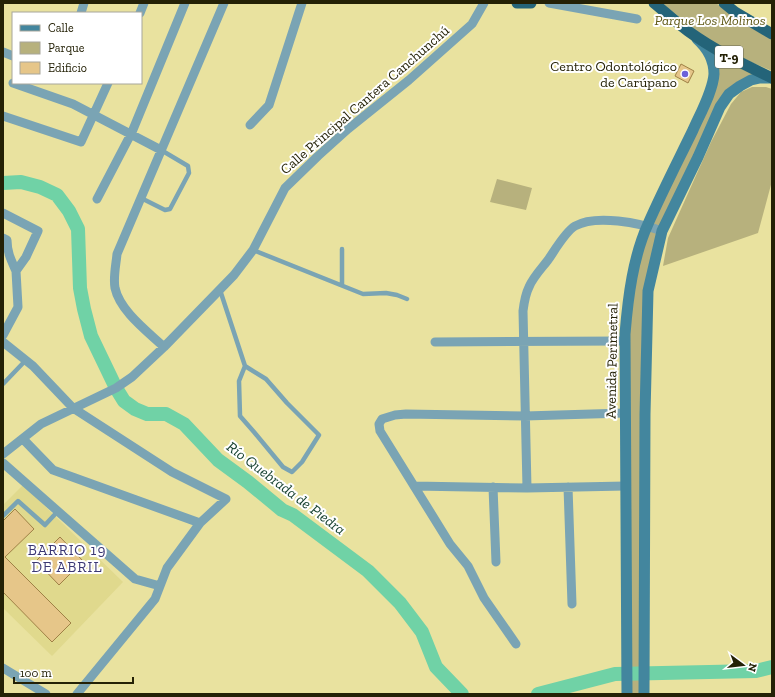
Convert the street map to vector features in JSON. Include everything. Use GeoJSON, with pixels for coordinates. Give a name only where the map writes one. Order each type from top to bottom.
{"type":"FeatureCollection","features":[{"type":"Feature","properties":{"kind":"highway"},"geometry":{"type":"LineString","coordinates":[[517,3],[531,3]]}},
{"type":"Feature","properties":{"kind":"highway","name":"T-9"},"geometry":{"type":"LineString","coordinates":[[654,3],[688,31],[730,58],[772,78]]}},
{"type":"Feature","properties":{"kind":"highway"},"geometry":{"type":"LineString","coordinates":[[724,3],[735,12],[772,34]]}},
{"type":"Feature","properties":{"kind":"main road","name":"Avenida Perimetral"},"geometry":{"type":"LineString","coordinates":[[627,694],[625,341],[628,302],[634,269],[647,225],[708,98],[714,74],[712,59],[705,47],[688,31]]}},
{"type":"Feature","properties":{"kind":"main road"},"geometry":{"type":"LineString","coordinates":[[644,694],[648,291],[662,231],[698,157],[720,107],[729,94],[740,86],[751,80],[772,78]]}},
{"type":"Feature","properties":{"kind":"main road"},"geometry":{"type":"LineString","coordinates":[[626,485],[645,482]]}},
{"type":"Feature","properties":{"kind":"street"},"geometry":{"type":"LineString","coordinates":[[97,199],[131,134],[185,3]]}},
{"type":"Feature","properties":{"kind":"street"},"geometry":{"type":"LineString","coordinates":[[164,347],[131,315],[119,301],[115,287],[117,254],[224,3]]}},
{"type":"Feature","properties":{"kind":"street"},"geometry":{"type":"LineString","coordinates":[[250,125],[269,105],[302,3]]}},
{"type":"Feature","properties":{"kind":"street","name":"Calle Principal Cantera Canchunchú"},"geometry":{"type":"LineString","coordinates":[[3,454],[41,424],[116,388],[132,378],[234,275],[253,250],[286,188],[348,129],[409,80],[472,24],[484,3]]}},
{"type":"Feature","properties":{"kind":"street"},"geometry":{"type":"LineString","coordinates":[[549,3],[637,19]]}},
{"type":"Feature","properties":{"kind":"street"},"geometry":{"type":"LineString","coordinates":[[16,84],[73,104],[161,150]]}},
{"type":"Feature","properties":{"kind":"street"},"geometry":{"type":"LineString","coordinates":[[3,116],[81,142],[108,84]]}},
{"type":"Feature","properties":{"kind":"street"},"geometry":{"type":"LineString","coordinates":[[3,213],[38,231],[26,257],[16,271]]}},
{"type":"Feature","properties":{"kind":"street"},"geometry":{"type":"LineString","coordinates":[[527,488],[523,311],[525,298],[529,287],[565,236],[574,227],[587,221],[601,220],[647,225],[662,231]]}},
{"type":"Feature","properties":{"kind":"street"},"geometry":{"type":"LineString","coordinates":[[3,238],[7,240],[7,249],[16,271],[18,307],[3,335]]}},
{"type":"Feature","properties":{"kind":"street"},"geometry":{"type":"LineString","coordinates":[[435,342],[625,341]]}},
{"type":"Feature","properties":{"kind":"street"},"geometry":{"type":"LineString","coordinates":[[3,342],[33,366],[73,408],[172,472],[226,499],[200,523],[167,568],[155,599],[77,694]]}},
{"type":"Feature","properties":{"kind":"street"},"geometry":{"type":"LineString","coordinates":[[516,644],[484,598],[468,566],[450,544],[380,431],[379,424],[382,419],[395,415],[406,414],[526,416],[625,413]]}},
{"type":"Feature","properties":{"kind":"street"},"geometry":{"type":"LineString","coordinates":[[23,439],[53,470],[200,523]]}},
{"type":"Feature","properties":{"kind":"street"},"geometry":{"type":"LineString","coordinates":[[3,463],[135,579],[160,586]]}},
{"type":"Feature","properties":{"kind":"street"},"geometry":{"type":"LineString","coordinates":[[414,486],[527,488],[626,485]]}},
{"type":"Feature","properties":{"kind":"street"},"geometry":{"type":"LineString","coordinates":[[493,487],[496,562]]}},
{"type":"Feature","properties":{"kind":"street"},"geometry":{"type":"LineString","coordinates":[[568,487],[572,604]]}},
{"type":"Feature","properties":{"kind":"street"},"geometry":{"type":"LineString","coordinates":[[3,668],[46,694]]}},
{"type":"Feature","properties":{"kind":"lane"},"geometry":{"type":"LineString","coordinates":[[140,198],[165,210],[170,209],[189,173],[188,166],[161,150]]}},
{"type":"Feature","properties":{"kind":"lane"},"geometry":{"type":"LineString","coordinates":[[342,249],[342,285]]}},
{"type":"Feature","properties":{"kind":"lane"},"geometry":{"type":"LineString","coordinates":[[253,250],[363,294],[386,293],[407,299]]}},
{"type":"Feature","properties":{"kind":"lane"},"geometry":{"type":"LineString","coordinates":[[220,290],[245,366],[239,381],[240,416],[283,467],[292,472],[302,462],[319,435],[287,403],[266,379],[245,366]]}},
{"type":"Feature","properties":{"kind":"lane"},"geometry":{"type":"LineString","coordinates":[[3,384],[26,360]]}},
{"type":"Feature","properties":{"kind":"lane"},"geometry":{"type":"LineString","coordinates":[[3,516],[18,501],[45,525],[58,511]]}},
{"type":"Feature","properties":{"kind":"shaded area"},"geometry":{"type":"Polygon","coordinates":[[[23,485],[123,582],[52,656],[3,608],[3,505],[23,485]]]}},
{"type":"Feature","properties":{"kind":"green space","name":"Parque Los Molinos"},"geometry":{"type":"Polygon","coordinates":[[[662,3],[716,3],[735,18],[772,40],[772,71],[751,62],[707,39],[662,3]]]}},
{"type":"Feature","properties":{"kind":"green space"},"geometry":{"type":"Polygon","coordinates":[[[713,52],[730,64],[756,75],[730,88],[662,231],[648,291],[644,694],[627,694],[625,334],[634,269],[708,98],[713,52]]]}},
{"type":"Feature","properties":{"kind":"green space"},"geometry":{"type":"Polygon","coordinates":[[[752,87],[766,87],[772,89],[772,181],[758,233],[663,266],[668,238],[711,142],[731,104],[741,92],[752,87]]]}},
{"type":"Feature","properties":{"kind":"green space"},"geometry":{"type":"Polygon","coordinates":[[[497,179],[532,188],[526,210],[490,202],[497,179]]]}},
{"type":"Feature","properties":{"kind":"building","name":"Centro Odontológico de Carúpano"},"geometry":{"type":"Polygon","coordinates":[[[681,64],[694,71],[688,83],[675,76],[681,64]]]}},
{"type":"Feature","properties":{"kind":"building"},"geometry":{"type":"Polygon","coordinates":[[[15,509],[34,529],[5,557],[71,623],[52,642],[3,592],[3,521],[15,509]]]}},
{"type":"Feature","properties":{"kind":"building"},"geometry":{"type":"Polygon","coordinates":[[[60,537],[83,561],[59,585],[36,561],[60,537]]]}},
{"type":"Feature","properties":{"kind":"waterway","name":"Río Quebrada de Piedra"},"geometry":{"type":"LineString","coordinates":[[3,183],[21,182],[40,187],[57,195],[69,211],[78,229],[80,288],[91,336],[116,388],[124,401],[135,409],[147,414],[166,414],[184,424],[218,460],[282,510],[293,515],[368,571],[400,603],[422,632],[436,667],[462,694]]}},
{"type":"Feature","properties":{"kind":"waterway","name":"Río Quebrada de Piedra"},"geometry":{"type":"LineString","coordinates":[[538,694],[615,674],[756,671],[772,667]]}},
{"type":"Feature","properties":{"kind":"place","name":"Centro Odontológico de Carúpano"},"geometry":{"type":"Point","coordinates":[685,74]}},
{"type":"Feature","properties":{"kind":"district","name":"BARRIO 19 DE ABRIL"},"geometry":{"type":"Point","coordinates":[67,558]}}]}
